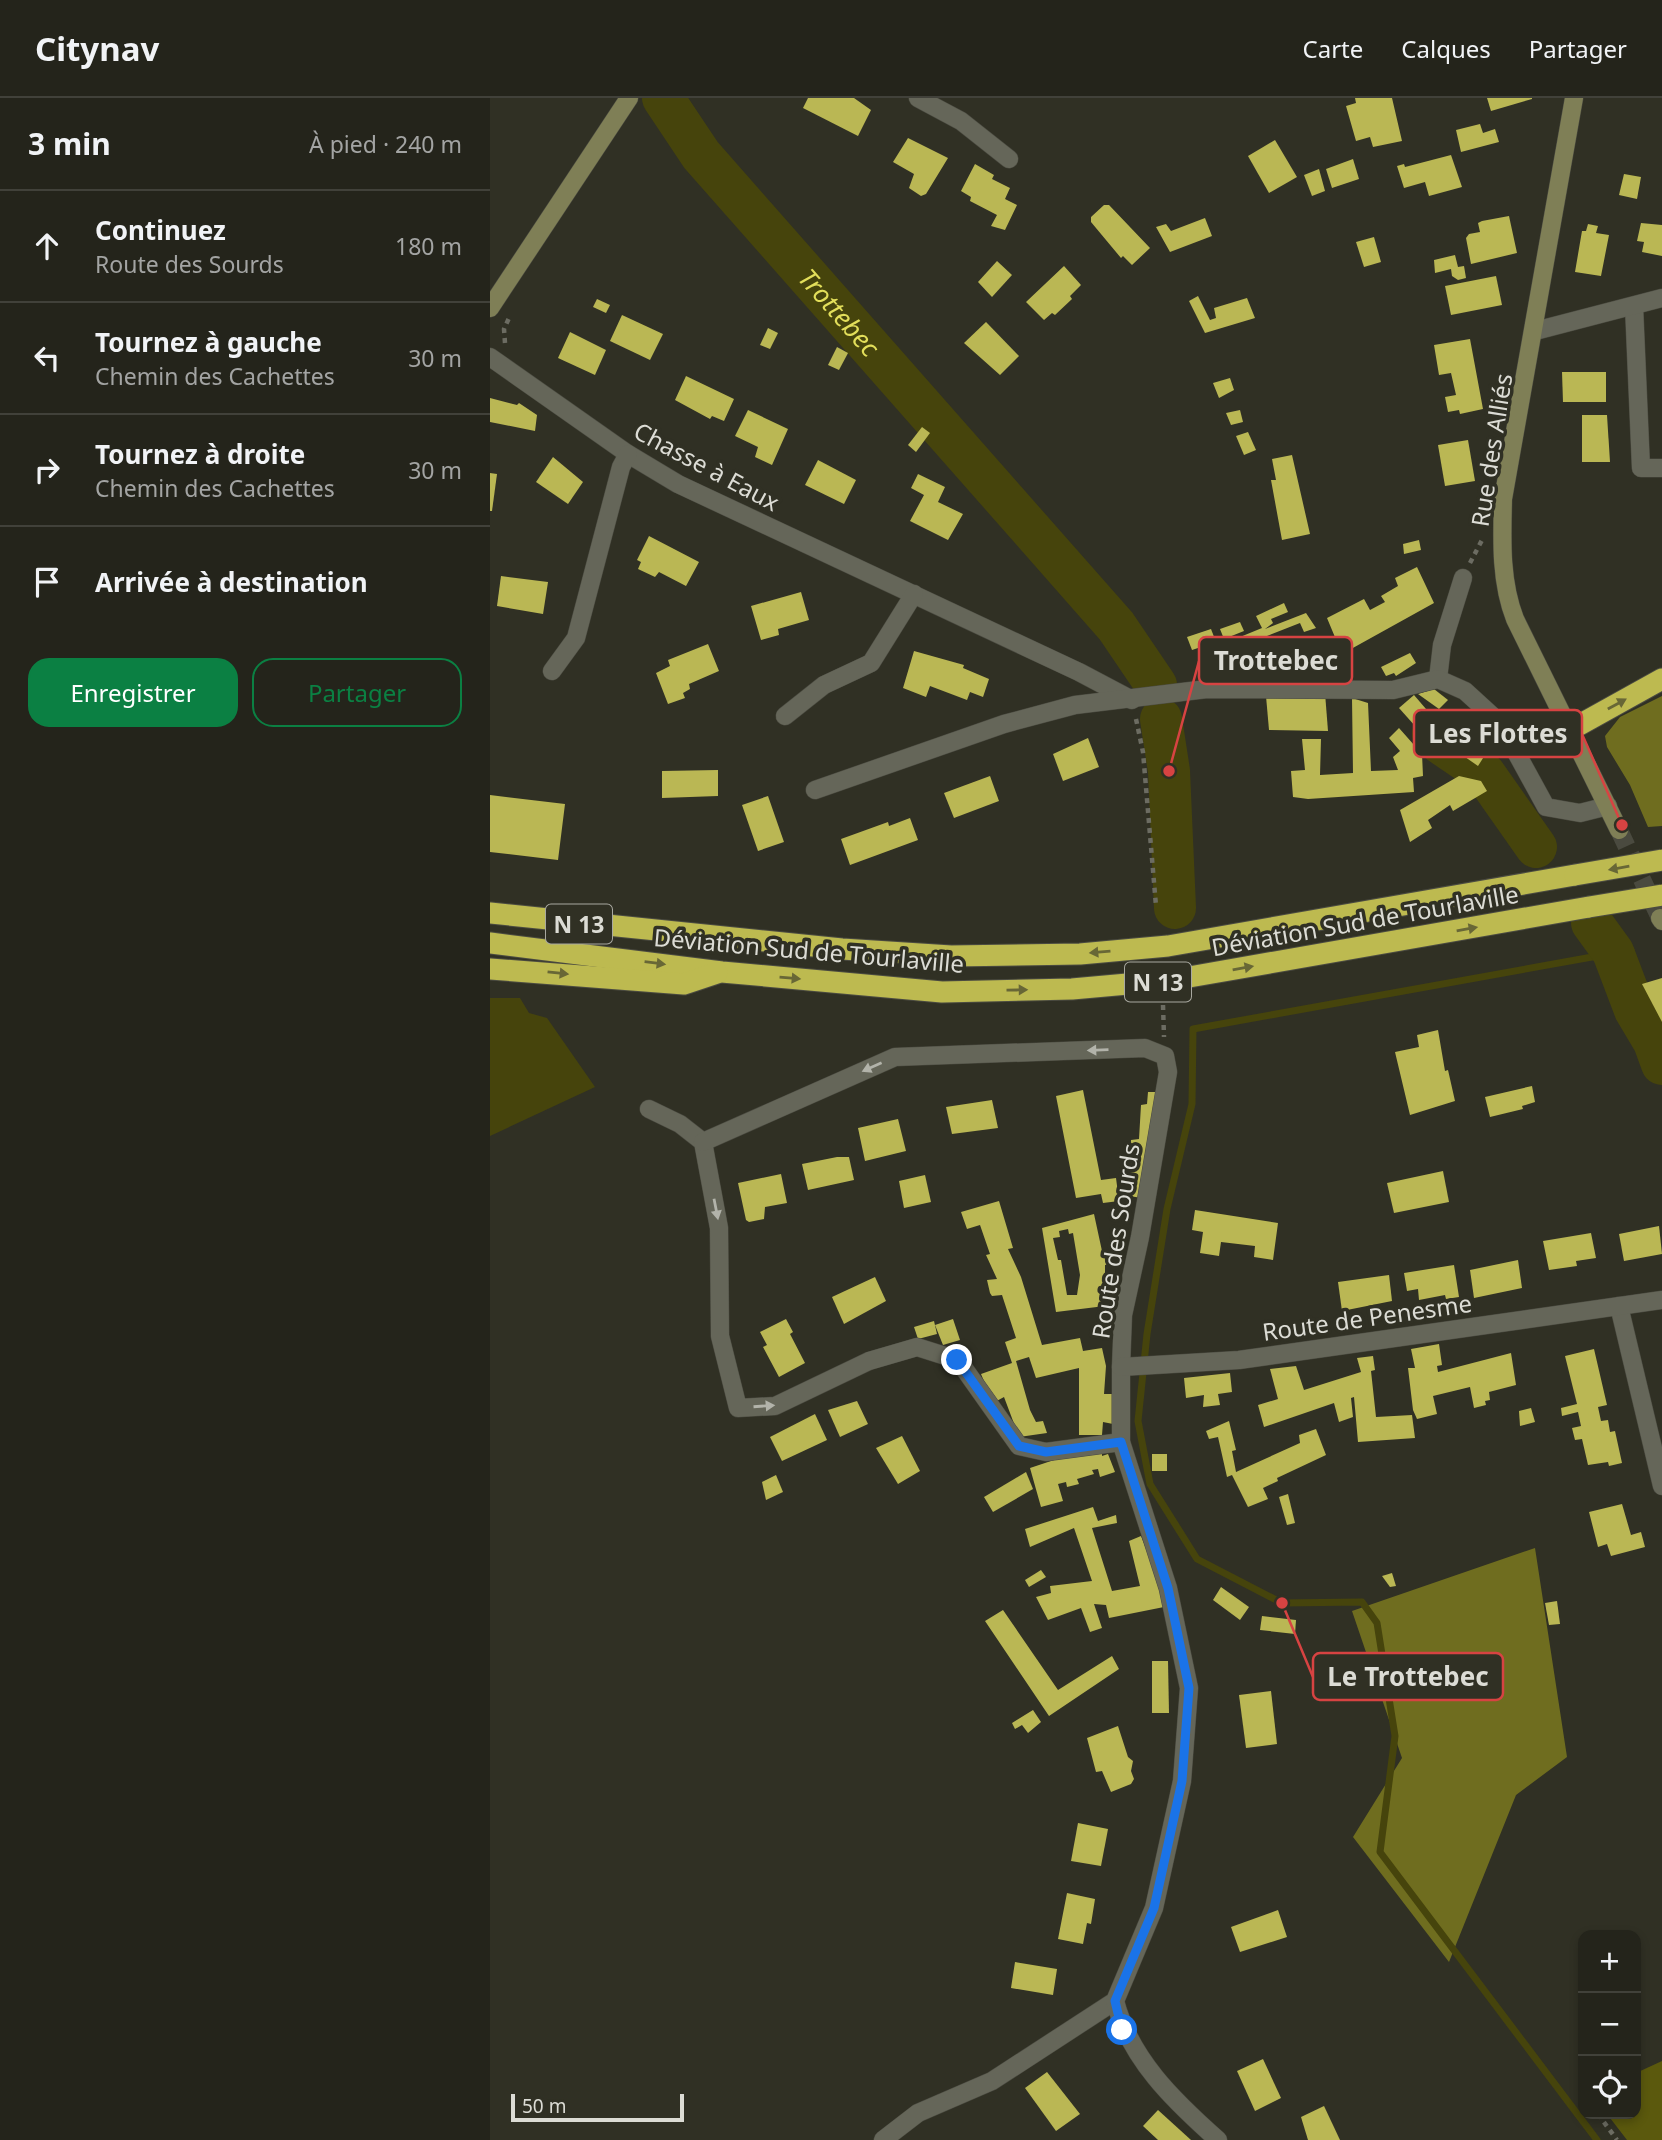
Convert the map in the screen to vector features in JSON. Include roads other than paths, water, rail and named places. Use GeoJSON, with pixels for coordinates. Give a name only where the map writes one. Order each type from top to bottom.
{"type":"FeatureCollection","features":[{"type":"Feature","properties":{"kind":"highway"},"geometry":{"type":"LineString","coordinates":[[1572,729],[1662,679]]}},
{"type":"Feature","properties":{"kind":"highway","name":"Déviation Sud de Tourlaville"},"geometry":{"type":"LineString","coordinates":[[490,913],[842,949],[951,956],[1080,954],[1167,946],[1662,860]]}},
{"type":"Feature","properties":{"kind":"highway","name":"Déviation Sud de Tourlaville"},"geometry":{"type":"LineString","coordinates":[[490,943],[722,972],[942,992],[1072,989],[1172,981],[1662,895]]}},
{"type":"Feature","properties":{"kind":"highway","name":"N 13"},"geometry":{"type":"LineString","coordinates":[[490,969],[684,984],[722,972]]}},
{"type":"Feature","properties":{"kind":"street"},"geometry":{"type":"LineString","coordinates":[[490,308],[629,98]]}},
{"type":"Feature","properties":{"kind":"street"},"geometry":{"type":"LineString","coordinates":[[918,98],[961,121],[1009,159]]}},
{"type":"Feature","properties":{"kind":"street","name":"Rue des Alliés"},"geometry":{"type":"LineString","coordinates":[[1574,98],[1535,331],[1503,499],[1502,544],[1512,611],[1572,729],[1619,830]]}},
{"type":"Feature","properties":{"kind":"street"},"geometry":{"type":"LineString","coordinates":[[1535,331],[1662,298]]}},
{"type":"Feature","properties":{"kind":"street"},"geometry":{"type":"LineString","coordinates":[[1634,306],[1640,468],[1662,468]]}},
{"type":"Feature","properties":{"kind":"street","name":"Chasse à Eaux"},"geometry":{"type":"LineString","coordinates":[[496,354],[628,454],[723,506],[1148,698]]}},
{"type":"Feature","properties":{"kind":"street"},"geometry":{"type":"LineString","coordinates":[[552,671],[576,638],[621,467],[628,454]]}},
{"type":"Feature","properties":{"kind":"street"},"geometry":{"type":"LineString","coordinates":[[1437,679],[1442,645],[1462,578]]}},
{"type":"Feature","properties":{"kind":"street"},"geometry":{"type":"LineString","coordinates":[[785,716],[824,685],[871,663],[914,594]]}},
{"type":"Feature","properties":{"kind":"street"},"geometry":{"type":"LineString","coordinates":[[815,790],[1003,724],[1075,705],[1221,689],[1392,690],[1437,679],[1465,691],[1500,723],[1545,807],[1580,813],[1608,806]]}},
{"type":"Feature","properties":{"kind":"street","name":"Route des Sourds"},"geometry":{"type":"LineString","coordinates":[[703,1142],[895,1057],[1145,1048],[1164,1055],[1168,1072],[1140,1237],[1123,1315],[1121,1442],[1168,1588],[1189,1688],[1182,1781],[1154,1908],[1115,2001]]}},
{"type":"Feature","properties":{"kind":"street"},"geometry":{"type":"LineString","coordinates":[[649,1109],[680,1124],[703,1142],[719,1228],[720,1336],[738,1408],[775,1406],[869,1361],[917,1347],[957,1360],[1019,1446],[1046,1452],[1121,1442]]}},
{"type":"Feature","properties":{"kind":"street","name":"Route de Penesme"},"geometry":{"type":"LineString","coordinates":[[1121,1367],[1157,1367],[1239,1360],[1662,1300]]}},
{"type":"Feature","properties":{"kind":"street"},"geometry":{"type":"LineString","coordinates":[[1619,1306],[1662,1486]]}},
{"type":"Feature","properties":{"kind":"street"},"geometry":{"type":"LineString","coordinates":[[883,2140],[918,2113],[992,2081],[1115,2001],[1122,2030],[1171,2099],[1218,2140]]}},
{"type":"Feature","properties":{"kind":"waterway","name":"Trottebec"},"geometry":{"type":"LineString","coordinates":[[663,98],[701,155],[1116,626],[1156,685]]}},
{"type":"Feature","properties":{"kind":"waterway","name":"Trottebec"},"geometry":{"type":"LineString","coordinates":[[1161,719],[1169,771],[1175,908]]}},
{"type":"Feature","properties":{"kind":"waterway"},"geometry":{"type":"LineString","coordinates":[[1433,734],[1440,743],[1484,773],[1536,847]]}},
{"type":"Feature","properties":{"kind":"waterway"},"geometry":{"type":"LineString","coordinates":[[1592,923],[1613,952],[1635,1010],[1654,1042],[1662,1064]]}},
{"type":"Feature","properties":{"kind":"waterway"},"geometry":{"type":"LineString","coordinates":[[1597,2140],[1380,1852],[1395,1736],[1377,1623],[1362,1602],[1282,1603],[1197,1559],[1150,1484],[1138,1421],[1147,1334],[1167,1209],[1192,1104],[1193,1029],[1631,950]]}},
{"type":"Feature","properties":{"kind":"tunnel"},"geometry":{"type":"LineString","coordinates":[[1619,830],[1660,918]]}},
{"type":"Feature","properties":{"kind":"place","name":"Trottebec"},"geometry":{"type":"Point","coordinates":[1169,771]}},
{"type":"Feature","properties":{"kind":"place","name":"Les Flottes"},"geometry":{"type":"Point","coordinates":[1622,825]}},
{"type":"Feature","properties":{"kind":"place","name":"Le Trottebec"},"geometry":{"type":"Point","coordinates":[1282,1603]}}]}
